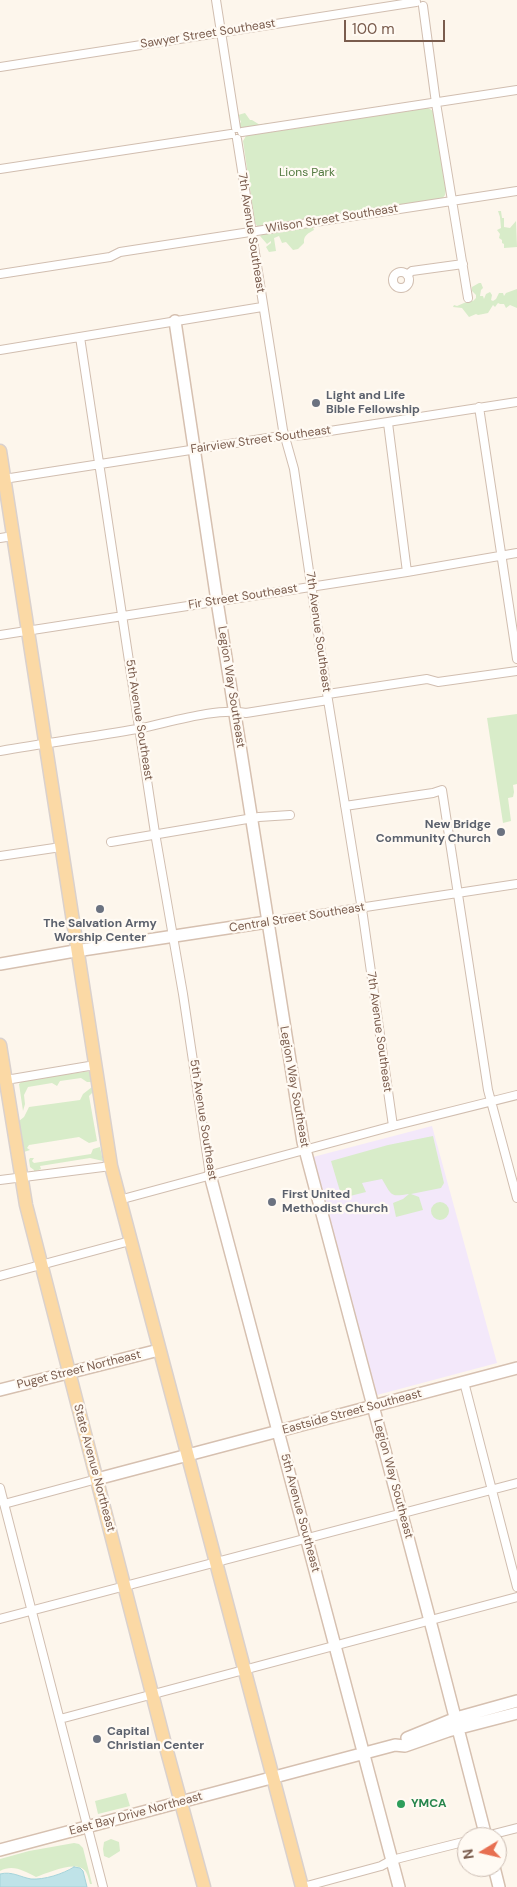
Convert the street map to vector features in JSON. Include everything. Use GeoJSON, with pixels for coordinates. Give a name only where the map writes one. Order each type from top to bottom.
{"type":"FeatureCollection","features":[{"type":"Feature","properties":{"kind":"main road"},"geometry":{"type":"LineString","coordinates":[[0,452],[4,479],[6,537],[27,630],[111,1166],[302,1887]]}},
{"type":"Feature","properties":{"kind":"main road","name":"State Avenue Northeast"},"geometry":{"type":"LineString","coordinates":[[0,1045],[21,1177],[40,1265],[204,1887]]}},
{"type":"Feature","properties":{"kind":"street","name":"7th Avenue Southeast"},"geometry":{"type":"LineString","coordinates":[[216,0],[253,232],[262,307],[284,436],[294,469],[363,916],[392,1126]]}},
{"type":"Feature","properties":{"kind":"street","name":"Sawyer Street Southeast"},"geometry":{"type":"LineString","coordinates":[[0,67],[221,31],[422,2]]}},
{"type":"Feature","properties":{"kind":"street"},"geometry":{"type":"LineString","coordinates":[[422,2],[436,103],[468,298]]}},
{"type":"Feature","properties":{"kind":"street"},"geometry":{"type":"LineString","coordinates":[[0,169],[517,90]]}},
{"type":"Feature","properties":{"kind":"street","name":"Wilson Street Southeast"},"geometry":{"type":"LineString","coordinates":[[0,274],[110,257],[120,252],[517,191]]}},
{"type":"Feature","properties":{"kind":"street"},"geometry":{"type":"LineString","coordinates":[[407,275],[412,271],[463,264]]}},
{"type":"Feature","properties":{"kind":"street"},"geometry":{"type":"LineString","coordinates":[[0,350],[262,307]]}},
{"type":"Feature","properties":{"kind":"street","name":"Legion Way Southeast"},"geometry":{"type":"LineString","coordinates":[[175,322],[292,1083],[305,1149],[430,1620],[482,1827]]}},
{"type":"Feature","properties":{"kind":"street","name":"5th Avenue Southeast"},"geometry":{"type":"LineString","coordinates":[[80,338],[155,833],[210,1175],[399,1887]]}},
{"type":"Feature","properties":{"kind":"street","name":"Fairview Street Southeast"},"geometry":{"type":"LineString","coordinates":[[4,479],[517,402]]}},
{"type":"Feature","properties":{"kind":"street"},"geometry":{"type":"LineString","coordinates":[[479,407],[517,659]]}},
{"type":"Feature","properties":{"kind":"street"},"geometry":{"type":"LineString","coordinates":[[388,422],[407,572]]}},
{"type":"Feature","properties":{"kind":"street","name":"Fir Street Southeast"},"geometry":{"type":"LineString","coordinates":[[0,635],[407,572],[517,553]]}},
{"type":"Feature","properties":{"kind":"street"},"geometry":{"type":"LineString","coordinates":[[0,750],[140,728],[187,718],[235,711],[246,713],[427,679],[438,682],[517,671]]}},
{"type":"Feature","properties":{"kind":"street"},"geometry":{"type":"LineString","coordinates":[[345,806],[442,790],[456,893],[491,1101],[517,1198]]}},
{"type":"Feature","properties":{"kind":"street"},"geometry":{"type":"LineString","coordinates":[[111,842],[252,818],[290,815]]}},
{"type":"Feature","properties":{"kind":"street"},"geometry":{"type":"LineString","coordinates":[[0,856],[61,847]]}},
{"type":"Feature","properties":{"kind":"street","name":"Central Street Southeast"},"geometry":{"type":"LineString","coordinates":[[0,964],[517,884]]}},
{"type":"Feature","properties":{"kind":"street"},"geometry":{"type":"LineString","coordinates":[[6,1080],[95,1065]]}},
{"type":"Feature","properties":{"kind":"street"},"geometry":{"type":"LineString","coordinates":[[119,1200],[392,1126],[517,1096]]}},
{"type":"Feature","properties":{"kind":"street"},"geometry":{"type":"LineString","coordinates":[[0,1180],[111,1166]]}},
{"type":"Feature","properties":{"kind":"street"},"geometry":{"type":"LineString","coordinates":[[0,1276],[130,1241]]}},
{"type":"Feature","properties":{"kind":"street","name":"Puget Street Northeast"},"geometry":{"type":"LineString","coordinates":[[0,1390],[159,1350]]}},
{"type":"Feature","properties":{"kind":"street","name":"Eastside Street Southeast"},"geometry":{"type":"LineString","coordinates":[[97,1479],[517,1368]]}},
{"type":"Feature","properties":{"kind":"street"},"geometry":{"type":"LineString","coordinates":[[464,1382],[517,1587]]}},
{"type":"Feature","properties":{"kind":"street"},"geometry":{"type":"LineString","coordinates":[[4,1504],[97,1479]]}},
{"type":"Feature","properties":{"kind":"street"},"geometry":{"type":"LineString","coordinates":[[0,1619],[517,1483]]}},
{"type":"Feature","properties":{"kind":"street"},"geometry":{"type":"LineString","coordinates":[[0,1488],[103,1887]]}},
{"type":"Feature","properties":{"kind":"street"},"geometry":{"type":"LineString","coordinates":[[60,1719],[517,1597]]}},
{"type":"Feature","properties":{"kind":"street"},"geometry":{"type":"LineString","coordinates":[[457,1724],[517,1701]]}},
{"type":"Feature","properties":{"kind":"street"},"geometry":{"type":"LineString","coordinates":[[457,1724],[517,1713]]}},
{"type":"Feature","properties":{"kind":"street","name":"East Bay Drive Northeast"},"geometry":{"type":"LineString","coordinates":[[0,1850],[395,1745],[405,1746],[457,1724]]}},
{"type":"Feature","properties":{"kind":"street"},"geometry":{"type":"LineString","coordinates":[[302,1887],[382,1866],[392,1860],[457,1844]]}},
{"type":"Feature","properties":{"kind":"shaded area"},"geometry":{"type":"Polygon","coordinates":[[[432,1126],[497,1363],[377,1395],[313,1157],[432,1126]]]}},
{"type":"Feature","properties":{"kind":"green space","name":"Lions Park"},"geometry":{"type":"Polygon","coordinates":[[[428,108],[435,112],[446,190],[442,199],[298,221],[319,225],[320,227],[313,227],[314,230],[305,236],[304,243],[298,249],[293,250],[286,242],[282,243],[279,236],[274,238],[276,251],[269,252],[266,247],[271,241],[267,244],[260,236],[268,231],[257,226],[255,223],[243,141],[246,136],[260,133],[240,128],[238,126],[241,122],[238,115],[245,113],[250,120],[260,125],[267,123],[272,132],[428,108]]]}},
{"type":"Feature","properties":{"kind":"green space"},"geometry":{"type":"Polygon","coordinates":[[[498,211],[501,211],[502,218],[504,218],[504,227],[510,228],[516,221],[517,247],[504,248],[497,230],[501,228],[498,211]]]}},
{"type":"Feature","properties":{"kind":"green space"},"geometry":{"type":"Polygon","coordinates":[[[481,283],[483,288],[480,296],[483,296],[484,299],[486,294],[490,292],[492,295],[491,300],[493,301],[499,293],[503,293],[504,296],[506,293],[517,289],[517,308],[510,305],[506,308],[504,304],[498,303],[495,307],[493,305],[488,313],[469,317],[462,308],[453,307],[454,305],[457,306],[471,300],[473,301],[476,295],[472,291],[472,287],[481,283]]]}},
{"type":"Feature","properties":{"kind":"green space"},"geometry":{"type":"Polygon","coordinates":[[[517,714],[517,784],[513,785],[513,797],[508,798],[511,821],[503,823],[487,718],[517,714]]]}},
{"type":"Feature","properties":{"kind":"green space"},"geometry":{"type":"Polygon","coordinates":[[[91,1071],[92,1082],[87,1082],[81,1078],[60,1081],[57,1086],[52,1083],[28,1087],[24,1095],[25,1104],[23,1111],[19,1084],[23,1080],[91,1071]]]}},
{"type":"Feature","properties":{"kind":"green space"},"geometry":{"type":"Polygon","coordinates":[[[92,1087],[95,1090],[89,1096],[97,1141],[89,1143],[79,1137],[29,1145],[27,1148],[30,1150],[24,1152],[19,1121],[24,1117],[29,1107],[80,1100],[83,1094],[92,1087]]]}},
{"type":"Feature","properties":{"kind":"green space"},"geometry":{"type":"Polygon","coordinates":[[[433,1136],[444,1183],[441,1188],[411,1194],[419,1197],[423,1210],[396,1217],[393,1203],[409,1194],[392,1194],[382,1179],[362,1183],[366,1192],[342,1198],[331,1161],[388,1145],[433,1136]]]}},
{"type":"Feature","properties":{"kind":"green space"},"geometry":{"type":"Polygon","coordinates":[[[100,1147],[103,1161],[90,1158],[40,1166],[41,1169],[34,1172],[30,1167],[30,1158],[34,1158],[32,1161],[34,1163],[91,1154],[93,1149],[100,1147]]]}},
{"type":"Feature","properties":{"kind":"green space"},"geometry":{"type":"Polygon","coordinates":[[[440,1202],[446,1205],[449,1211],[446,1217],[440,1220],[434,1217],[431,1211],[434,1205],[440,1202]]]}},
{"type":"Feature","properties":{"kind":"green space"},"geometry":{"type":"Polygon","coordinates":[[[126,1793],[130,1806],[98,1814],[95,1801],[126,1793]]]}},
{"type":"Feature","properties":{"kind":"green space"},"geometry":{"type":"Polygon","coordinates":[[[111,1839],[119,1842],[120,1851],[109,1858],[104,1856],[103,1849],[104,1842],[111,1839]]]}},
{"type":"Feature","properties":{"kind":"green space"},"geometry":{"type":"Polygon","coordinates":[[[74,1843],[79,1844],[83,1848],[92,1884],[90,1884],[86,1872],[82,1868],[76,1867],[62,1868],[36,1877],[14,1868],[0,1871],[0,1859],[29,1851],[74,1843]]]}},
{"type":"Feature","properties":{"kind":"water"},"geometry":{"type":"Polygon","coordinates":[[[74,1867],[80,1868],[83,1871],[87,1887],[0,1887],[0,1874],[42,1879],[74,1867]]]}},
{"type":"Feature","properties":{"kind":"place","name":"Light and Life Bible Fellowship"},"geometry":{"type":"Point","coordinates":[316,403]}},
{"type":"Feature","properties":{"kind":"place","name":"New Bridge Community Church"},"geometry":{"type":"Point","coordinates":[501,832]}},
{"type":"Feature","properties":{"kind":"place","name":"The Salvation Army Worship Center"},"geometry":{"type":"Point","coordinates":[100,909]}},
{"type":"Feature","properties":{"kind":"place","name":"First United Methodist Church"},"geometry":{"type":"Point","coordinates":[272,1202]}},
{"type":"Feature","properties":{"kind":"place","name":"Capital Christian Center"},"geometry":{"type":"Point","coordinates":[97,1739]}},
{"type":"Feature","properties":{"kind":"place","name":"YMCA"},"geometry":{"type":"Point","coordinates":[401,1804]}}]}
